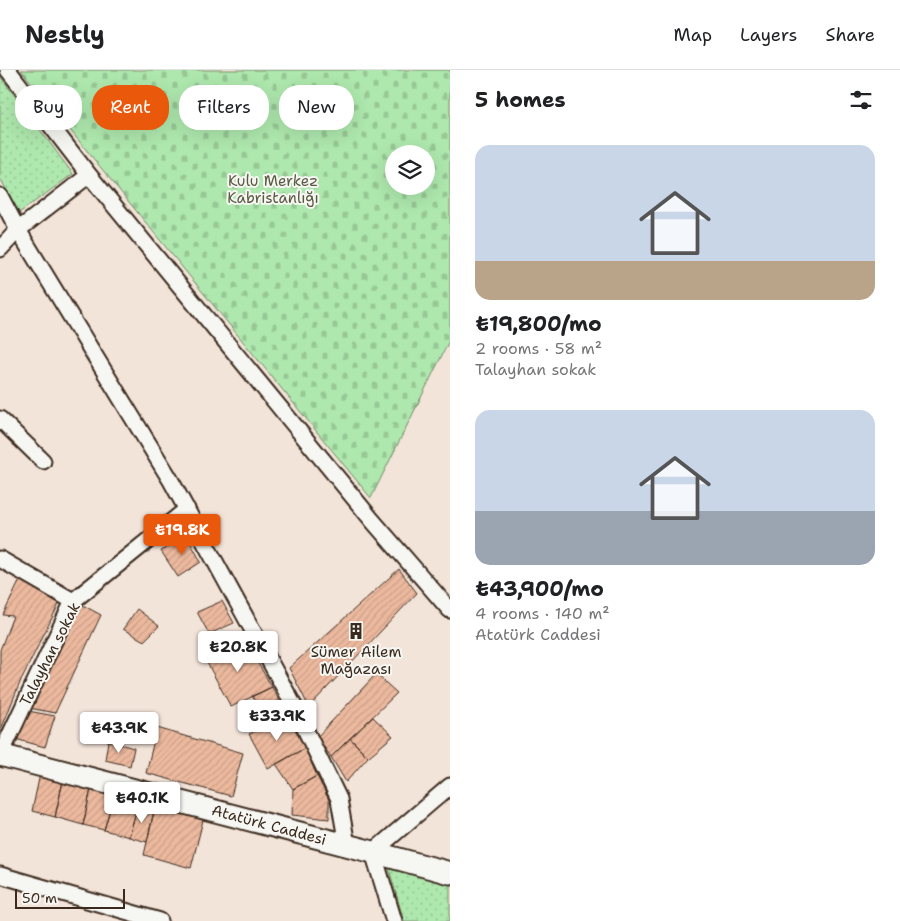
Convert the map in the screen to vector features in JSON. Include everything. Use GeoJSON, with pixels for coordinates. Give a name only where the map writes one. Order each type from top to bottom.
{"type":"FeatureCollection","features":[{"type":"Feature","properties":{"kind":"street"},"geometry":{"type":"LineString","coordinates":[[8,70],[89,176],[372,520],[450,610]]}},
{"type":"Feature","properties":{"kind":"street"},"geometry":{"type":"LineString","coordinates":[[0,249],[18,230],[89,176]]}},
{"type":"Feature","properties":{"kind":"street"},"geometry":{"type":"LineString","coordinates":[[0,196],[18,230],[187,509],[293,704],[339,799],[347,846]]}},
{"type":"Feature","properties":{"kind":"street"},"geometry":{"type":"LineString","coordinates":[[0,419],[43,461]]}},
{"type":"Feature","properties":{"kind":"street","name":"Talayhan sokak"},"geometry":{"type":"LineString","coordinates":[[0,756],[73,601],[187,509]]}},
{"type":"Feature","properties":{"kind":"street"},"geometry":{"type":"LineString","coordinates":[[0,559],[73,601]]}},
{"type":"Feature","properties":{"kind":"street","name":"Atatürk Caddesi"},"geometry":{"type":"LineString","coordinates":[[0,756],[450,873]]}},
{"type":"Feature","properties":{"kind":"street"},"geometry":{"type":"LineString","coordinates":[[394,921],[373,852],[450,786]]}},
{"type":"Feature","properties":{"kind":"street"},"geometry":{"type":"LineString","coordinates":[[0,875],[160,921]]}},
{"type":"Feature","properties":{"kind":"green space","name":"Kulu Merkez Kabristanlığı"},"geometry":{"type":"Polygon","coordinates":[[[21,70],[450,70],[450,339],[371,498],[70,130],[82,130],[82,85],[33,85],[21,70]]]}},
{"type":"Feature","properties":{"kind":"green space"},"geometry":{"type":"Polygon","coordinates":[[[0,76],[15,96],[15,130],[40,130],[73,174],[19,213],[0,178],[0,76]]]}},
{"type":"Feature","properties":{"kind":"green space"},"geometry":{"type":"Polygon","coordinates":[[[389,869],[450,882],[450,921],[404,921],[389,869]]]}},
{"type":"Feature","properties":{"kind":"building"},"geometry":{"type":"Polygon","coordinates":[[[187,536],[201,562],[178,577],[161,551],[187,536]]]}},
{"type":"Feature","properties":{"kind":"building","name":"Sümer Ailem Mağazası"},"geometry":{"type":"Polygon","coordinates":[[[399,569],[417,593],[309,707],[289,668],[399,569]]]}},
{"type":"Feature","properties":{"kind":"building"},"geometry":{"type":"Polygon","coordinates":[[[20,580],[60,602],[21,680],[0,732],[0,650],[13,616],[3,615],[20,580]]]}},
{"type":"Feature","properties":{"kind":"building"},"geometry":{"type":"Polygon","coordinates":[[[222,601],[234,623],[209,634],[197,612],[222,601]]]}},
{"type":"Feature","properties":{"kind":"building"},"geometry":{"type":"Polygon","coordinates":[[[79,603],[101,615],[55,713],[29,708],[79,603]]]}},
{"type":"Feature","properties":{"kind":"building"},"geometry":{"type":"Polygon","coordinates":[[[137,609],[159,626],[144,641],[123,629],[137,609]]]}},
{"type":"Feature","properties":{"kind":"building"},"geometry":{"type":"Polygon","coordinates":[[[243,638],[272,687],[231,707],[205,659],[243,638]]]}},
{"type":"Feature","properties":{"kind":"building"},"geometry":{"type":"Polygon","coordinates":[[[376,674],[397,693],[331,757],[317,737],[376,674]]]}},
{"type":"Feature","properties":{"kind":"building"},"geometry":{"type":"Polygon","coordinates":[[[272,687],[281,704],[263,715],[252,696],[272,687]]]}},
{"type":"Feature","properties":{"kind":"building"},"geometry":{"type":"Polygon","coordinates":[[[28,711],[55,716],[45,747],[15,739],[28,711]]]}},
{"type":"Feature","properties":{"kind":"building"},"geometry":{"type":"Polygon","coordinates":[[[289,716],[305,748],[268,769],[249,734],[289,716]]]}},
{"type":"Feature","properties":{"kind":"building"},"geometry":{"type":"Polygon","coordinates":[[[373,717],[393,736],[368,757],[350,738],[373,717]]]}},
{"type":"Feature","properties":{"kind":"building"},"geometry":{"type":"Polygon","coordinates":[[[157,728],[243,753],[231,796],[146,773],[157,728]]]}},
{"type":"Feature","properties":{"kind":"building"},"geometry":{"type":"Polygon","coordinates":[[[350,738],[368,757],[346,782],[331,757],[350,738]]]}},
{"type":"Feature","properties":{"kind":"building"},"geometry":{"type":"Polygon","coordinates":[[[108,741],[134,748],[130,766],[105,760],[108,741]]]}},
{"type":"Feature","properties":{"kind":"building"},"geometry":{"type":"Polygon","coordinates":[[[305,748],[317,776],[293,789],[276,764],[305,748]]]}},
{"type":"Feature","properties":{"kind":"building"},"geometry":{"type":"Polygon","coordinates":[[[40,774],[63,781],[55,817],[32,811],[40,774]]]}},
{"type":"Feature","properties":{"kind":"building"},"geometry":{"type":"Polygon","coordinates":[[[317,776],[329,800],[329,819],[292,815],[293,789],[317,776]]]}},
{"type":"Feature","properties":{"kind":"building"},"geometry":{"type":"Polygon","coordinates":[[[63,781],[91,789],[83,825],[55,817],[63,781]]]}},
{"type":"Feature","properties":{"kind":"building"},"geometry":{"type":"Polygon","coordinates":[[[91,789],[114,795],[104,830],[83,825],[91,789]]]}},
{"type":"Feature","properties":{"kind":"building"},"geometry":{"type":"Polygon","coordinates":[[[114,795],[139,801],[129,837],[104,830],[114,795]]]}},
{"type":"Feature","properties":{"kind":"building"},"geometry":{"type":"Polygon","coordinates":[[[137,807],[154,811],[147,842],[129,837],[137,807]]]}},
{"type":"Feature","properties":{"kind":"building"},"geometry":{"type":"Polygon","coordinates":[[[155,807],[203,820],[191,868],[144,855],[155,807]]]}},
{"type":"Feature","properties":{"kind":"place","name":"Sümer Ailem Mağazası"},"geometry":{"type":"Point","coordinates":[356,631]}}]}
